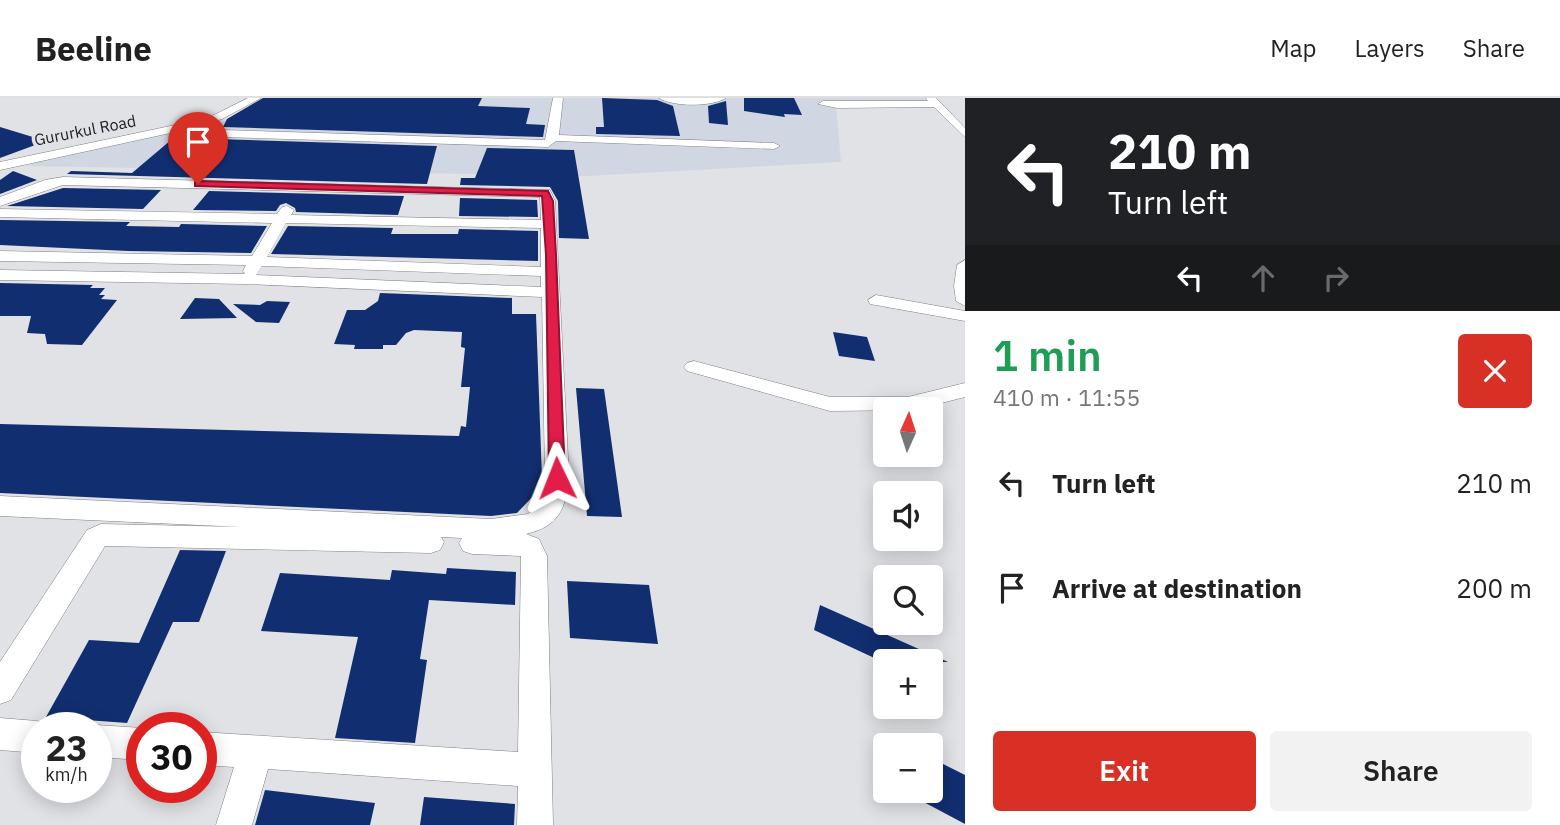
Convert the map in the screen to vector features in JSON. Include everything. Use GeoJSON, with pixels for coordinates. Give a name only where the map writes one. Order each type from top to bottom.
{"type":"FeatureCollection","features":[{"type":"Feature","properties":{"kind":"street","name":"Gururkul Road"},"geometry":{"type":"LineString","coordinates":[[0,166],[218,117],[256,98]]}},
{"type":"Feature","properties":{"kind":"street"},"geometry":{"type":"LineString","coordinates":[[174,128],[191,133],[548,144],[553,138],[558,98]]}},
{"type":"Feature","properties":{"kind":"street"},"geometry":{"type":"LineString","coordinates":[[664,98],[697,101],[721,98]]}},
{"type":"Feature","properties":{"kind":"street"},"geometry":{"type":"LineString","coordinates":[[823,104],[872,107],[933,101],[965,134]]}},
{"type":"Feature","properties":{"kind":"street"},"geometry":{"type":"LineString","coordinates":[[553,138],[774,146]]}},
{"type":"Feature","properties":{"kind":"street"},"geometry":{"type":"LineString","coordinates":[[0,158],[15,162]]}},
{"type":"Feature","properties":{"kind":"street"},"geometry":{"type":"LineString","coordinates":[[0,202],[62,181],[539,191],[547,194],[556,495],[554,506],[545,517],[527,524],[491,529],[0,506]]}},
{"type":"Feature","properties":{"kind":"street"},"geometry":{"type":"LineString","coordinates":[[246,279],[301,187]]}},
{"type":"Feature","properties":{"kind":"street"},"geometry":{"type":"LineString","coordinates":[[0,213],[549,224]]}},
{"type":"Feature","properties":{"kind":"street"},"geometry":{"type":"LineString","coordinates":[[0,256],[256,261],[549,272]]}},
{"type":"Feature","properties":{"kind":"street"},"geometry":{"type":"LineString","coordinates":[[965,265],[962,286],[965,301]]}},
{"type":"Feature","properties":{"kind":"street"},"geometry":{"type":"LineString","coordinates":[[0,275],[246,279],[550,292]]}},
{"type":"Feature","properties":{"kind":"street"},"geometry":{"type":"LineString","coordinates":[[876,300],[965,316]]}},
{"type":"Feature","properties":{"kind":"street"},"geometry":{"type":"LineString","coordinates":[[694,367],[830,404],[908,404],[965,390]]}},
{"type":"Feature","properties":{"kind":"street"},"geometry":{"type":"LineString","coordinates":[[0,689],[96,538],[104,534],[520,544],[530,547],[534,556],[535,825]]}},
{"type":"Feature","properties":{"kind":"street"},"geometry":{"type":"LineString","coordinates":[[0,734],[21,736]]}},
{"type":"Feature","properties":{"kind":"street"},"geometry":{"type":"LineString","coordinates":[[217,749],[535,770]]}},
{"type":"Feature","properties":{"kind":"street"},"geometry":{"type":"LineString","coordinates":[[233,825],[256,751]]}},
{"type":"Feature","properties":{"kind":"shaded area"},"geometry":{"type":"Polygon","coordinates":[[[265,98],[924,98],[927,105],[836,105],[841,162],[587,176],[27,166],[57,155],[232,119],[265,98]]]}},
{"type":"Feature","properties":{"kind":"building"},"geometry":{"type":"Polygon","coordinates":[[[263,98],[482,98],[478,106],[530,108],[526,124],[545,125],[543,137],[223,127],[227,119],[263,98]]]}},
{"type":"Feature","properties":{"kind":"building"},"geometry":{"type":"Polygon","coordinates":[[[602,98],[657,100],[673,106],[680,136],[596,134],[596,127],[604,127],[602,98]]]}},
{"type":"Feature","properties":{"kind":"building"},"geometry":{"type":"Polygon","coordinates":[[[744,98],[794,98],[802,115],[784,114],[785,117],[744,111],[744,98]]]}},
{"type":"Feature","properties":{"kind":"building"},"geometry":{"type":"Polygon","coordinates":[[[726,101],[728,125],[709,123],[708,106],[726,101]]]}},
{"type":"Feature","properties":{"kind":"building"},"geometry":{"type":"Polygon","coordinates":[[[0,127],[46,141],[0,158],[0,127]]]}},
{"type":"Feature","properties":{"kind":"building"},"geometry":{"type":"Polygon","coordinates":[[[171,140],[437,146],[427,184],[67,174],[71,171],[132,173],[171,140]]]}},
{"type":"Feature","properties":{"kind":"building"},"geometry":{"type":"Polygon","coordinates":[[[487,148],[574,150],[589,239],[559,238],[558,201],[550,187],[460,185],[461,178],[475,178],[487,148]]]}},
{"type":"Feature","properties":{"kind":"building"},"geometry":{"type":"Polygon","coordinates":[[[13,171],[37,180],[0,194],[0,180],[13,171]]]}},
{"type":"Feature","properties":{"kind":"building"},"geometry":{"type":"Polygon","coordinates":[[[63,188],[161,190],[143,209],[7,206],[63,188]]]}},
{"type":"Feature","properties":{"kind":"building"},"geometry":{"type":"Polygon","coordinates":[[[209,191],[404,196],[398,215],[296,212],[295,208],[286,203],[280,205],[276,211],[193,210],[209,191]]]}},
{"type":"Feature","properties":{"kind":"building"},"geometry":{"type":"Polygon","coordinates":[[[460,198],[537,200],[538,217],[459,216],[460,198]]]}},
{"type":"Feature","properties":{"kind":"building"},"geometry":{"type":"Polygon","coordinates":[[[0,220],[130,222],[126,226],[267,226],[251,253],[128,251],[0,245],[0,220]]]}},
{"type":"Feature","properties":{"kind":"building"},"geometry":{"type":"Polygon","coordinates":[[[288,226],[393,228],[391,234],[458,234],[459,229],[538,231],[538,261],[271,254],[288,226]]]}},
{"type":"Feature","properties":{"kind":"building"},"geometry":{"type":"Polygon","coordinates":[[[0,283],[93,285],[90,288],[105,288],[99,295],[105,295],[101,299],[117,300],[82,345],[47,344],[45,334],[27,333],[31,316],[0,316],[0,283]]]}},
{"type":"Feature","properties":{"kind":"building"},"geometry":{"type":"Polygon","coordinates":[[[380,293],[512,298],[512,314],[536,314],[542,478],[539,490],[517,513],[491,516],[0,493],[0,424],[459,436],[461,426],[466,427],[470,387],[461,387],[465,348],[461,347],[462,332],[414,330],[406,333],[396,345],[383,345],[383,349],[354,349],[355,345],[334,344],[347,310],[365,310],[378,301],[380,293]]]}},
{"type":"Feature","properties":{"kind":"building"},"geometry":{"type":"Polygon","coordinates":[[[195,298],[219,299],[237,318],[180,319],[195,298]]]}},
{"type":"Feature","properties":{"kind":"building"},"geometry":{"type":"Polygon","coordinates":[[[267,301],[290,302],[279,323],[256,322],[233,304],[260,305],[267,301]]]}},
{"type":"Feature","properties":{"kind":"building"},"geometry":{"type":"Polygon","coordinates":[[[833,332],[867,337],[875,361],[839,356],[833,332]]]}},
{"type":"Feature","properties":{"kind":"building"},"geometry":{"type":"Polygon","coordinates":[[[576,388],[604,389],[622,517],[587,516],[576,388]]]}},
{"type":"Feature","properties":{"kind":"building"},"geometry":{"type":"Polygon","coordinates":[[[180,550],[226,551],[199,622],[173,622],[132,712],[126,712],[126,723],[112,722],[112,712],[49,712],[89,640],[139,643],[180,550]]]}},
{"type":"Feature","properties":{"kind":"building"},"geometry":{"type":"Polygon","coordinates":[[[447,568],[516,572],[515,605],[429,600],[420,659],[427,660],[415,743],[335,738],[358,637],[261,631],[280,573],[390,580],[392,570],[446,574],[447,568]]]}},
{"type":"Feature","properties":{"kind":"building"},"geometry":{"type":"Polygon","coordinates":[[[567,581],[649,585],[658,644],[570,638],[567,581]]]}},
{"type":"Feature","properties":{"kind":"building"},"geometry":{"type":"Polygon","coordinates":[[[820,605],[873,629],[873,635],[887,635],[919,649],[873,649],[873,657],[814,630],[820,605]]]}},
{"type":"Feature","properties":{"kind":"building"},"geometry":{"type":"Polygon","coordinates":[[[943,764],[965,775],[965,824],[926,803],[943,803],[943,764]]]}},
{"type":"Feature","properties":{"kind":"building"},"geometry":{"type":"Polygon","coordinates":[[[265,790],[375,803],[370,825],[255,825],[265,790]]]}},
{"type":"Feature","properties":{"kind":"building"},"geometry":{"type":"Polygon","coordinates":[[[424,797],[515,804],[514,825],[420,825],[424,797]]]}},
{"type":"Feature","properties":{"kind":"route"},"geometry":{"type":"LineString","coordinates":[[198,184],[539,191],[547,194],[557,478]]}}]}
